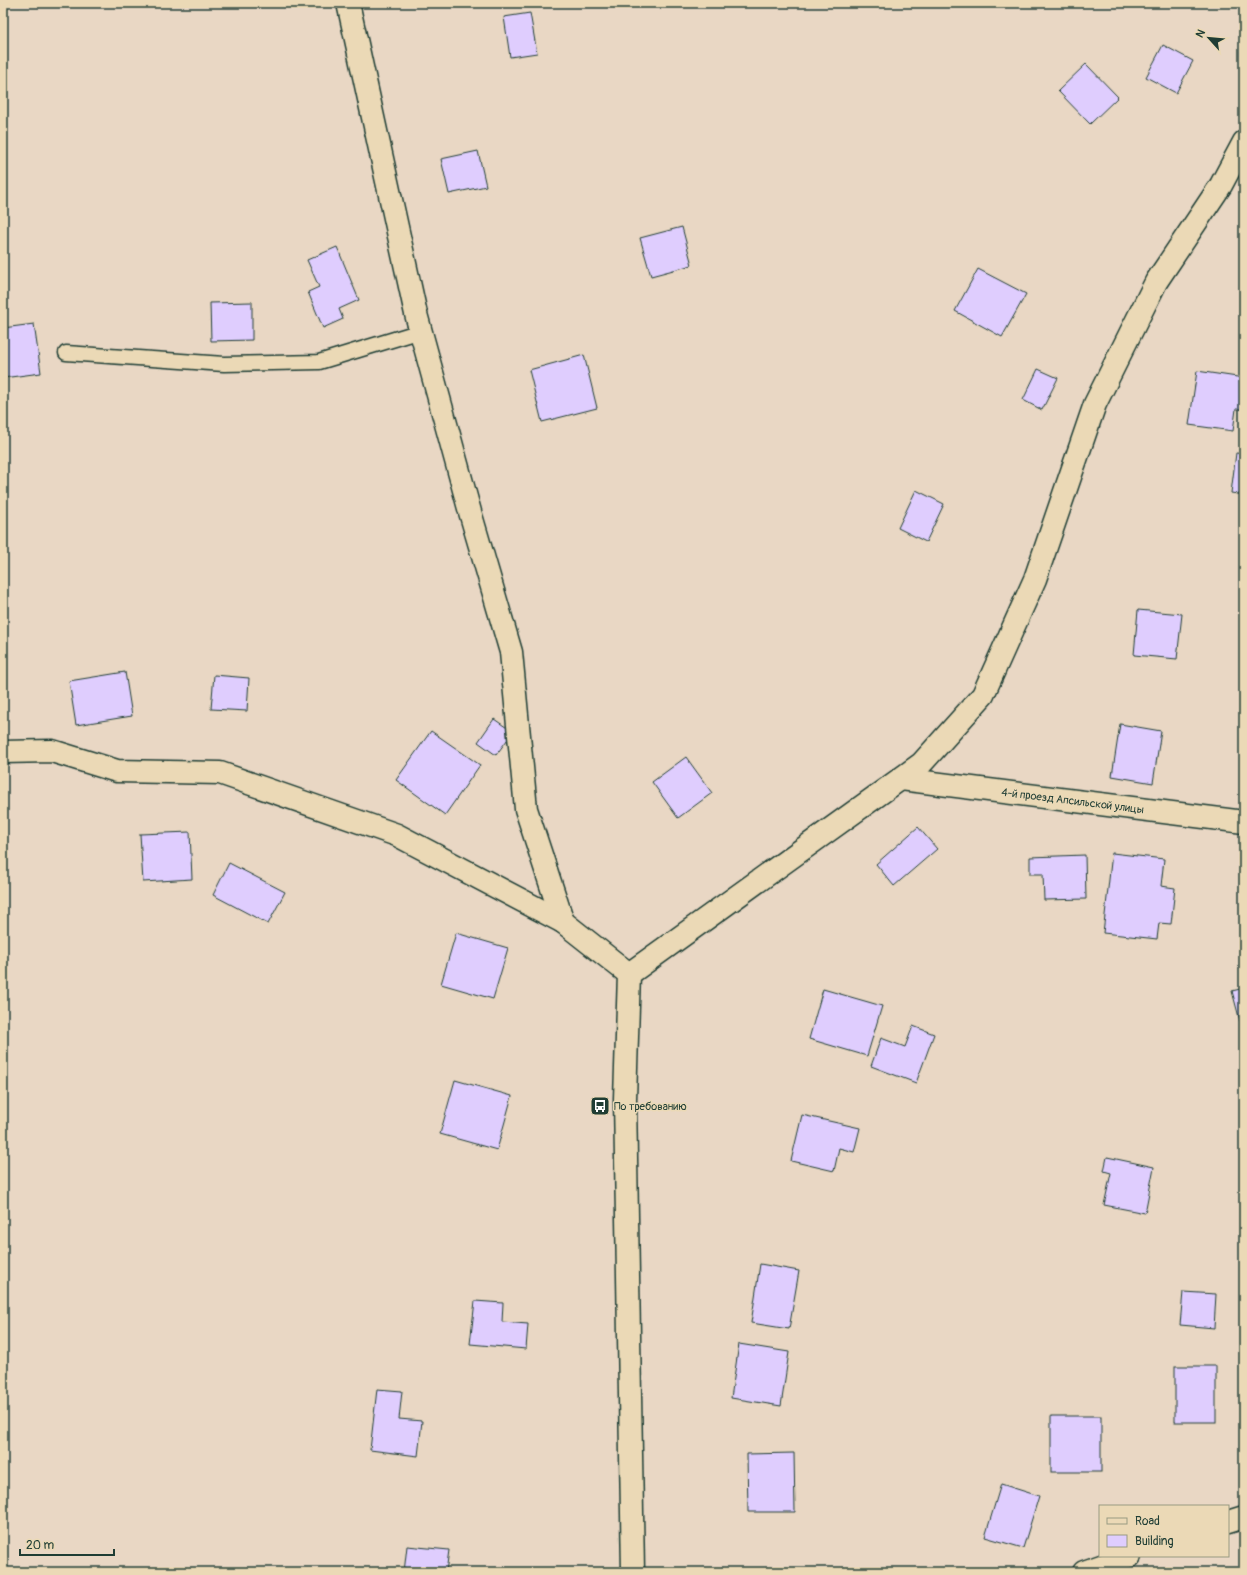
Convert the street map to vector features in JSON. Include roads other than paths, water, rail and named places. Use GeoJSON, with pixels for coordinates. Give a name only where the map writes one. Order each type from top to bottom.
{"type":"FeatureCollection","features":[{"type":"Feature","properties":{"kind":"street"},"geometry":{"type":"LineString","coordinates":[[348,3],[421,331],[470,512],[511,652],[526,809],[563,922]]}},
{"type":"Feature","properties":{"kind":"street"},"geometry":{"type":"LineString","coordinates":[[629,974],[921,764],[983,696],[1035,579],[1095,404],[1156,282],[1221,185],[1244,142]]}},
{"type":"Feature","properties":{"kind":"street"},"geometry":{"type":"LineString","coordinates":[[3,752],[52,751],[117,771],[220,773],[397,836],[563,922],[629,974]]}},
{"type":"Feature","properties":{"kind":"street","name":"4-й проезд Апсильской улицы"},"geometry":{"type":"LineString","coordinates":[[901,779],[1244,822]]}},
{"type":"Feature","properties":{"kind":"street"},"geometry":{"type":"LineString","coordinates":[[629,974],[625,1099],[633,1572]]}},
{"type":"Feature","properties":{"kind":"street"},"geometry":{"type":"LineString","coordinates":[[1229,1522],[1244,1517]]}},
{"type":"Feature","properties":{"kind":"street"},"geometry":{"type":"LineString","coordinates":[[1084,1572],[1127,1557]]}},
{"type":"Feature","properties":{"kind":"lane"},"geometry":{"type":"LineString","coordinates":[[66,354],[224,364],[320,362],[421,331]]}},
{"type":"Feature","properties":{"kind":"place","name":"По требованию"},"geometry":{"type":"Point","coordinates":[600,1106]}}]}
